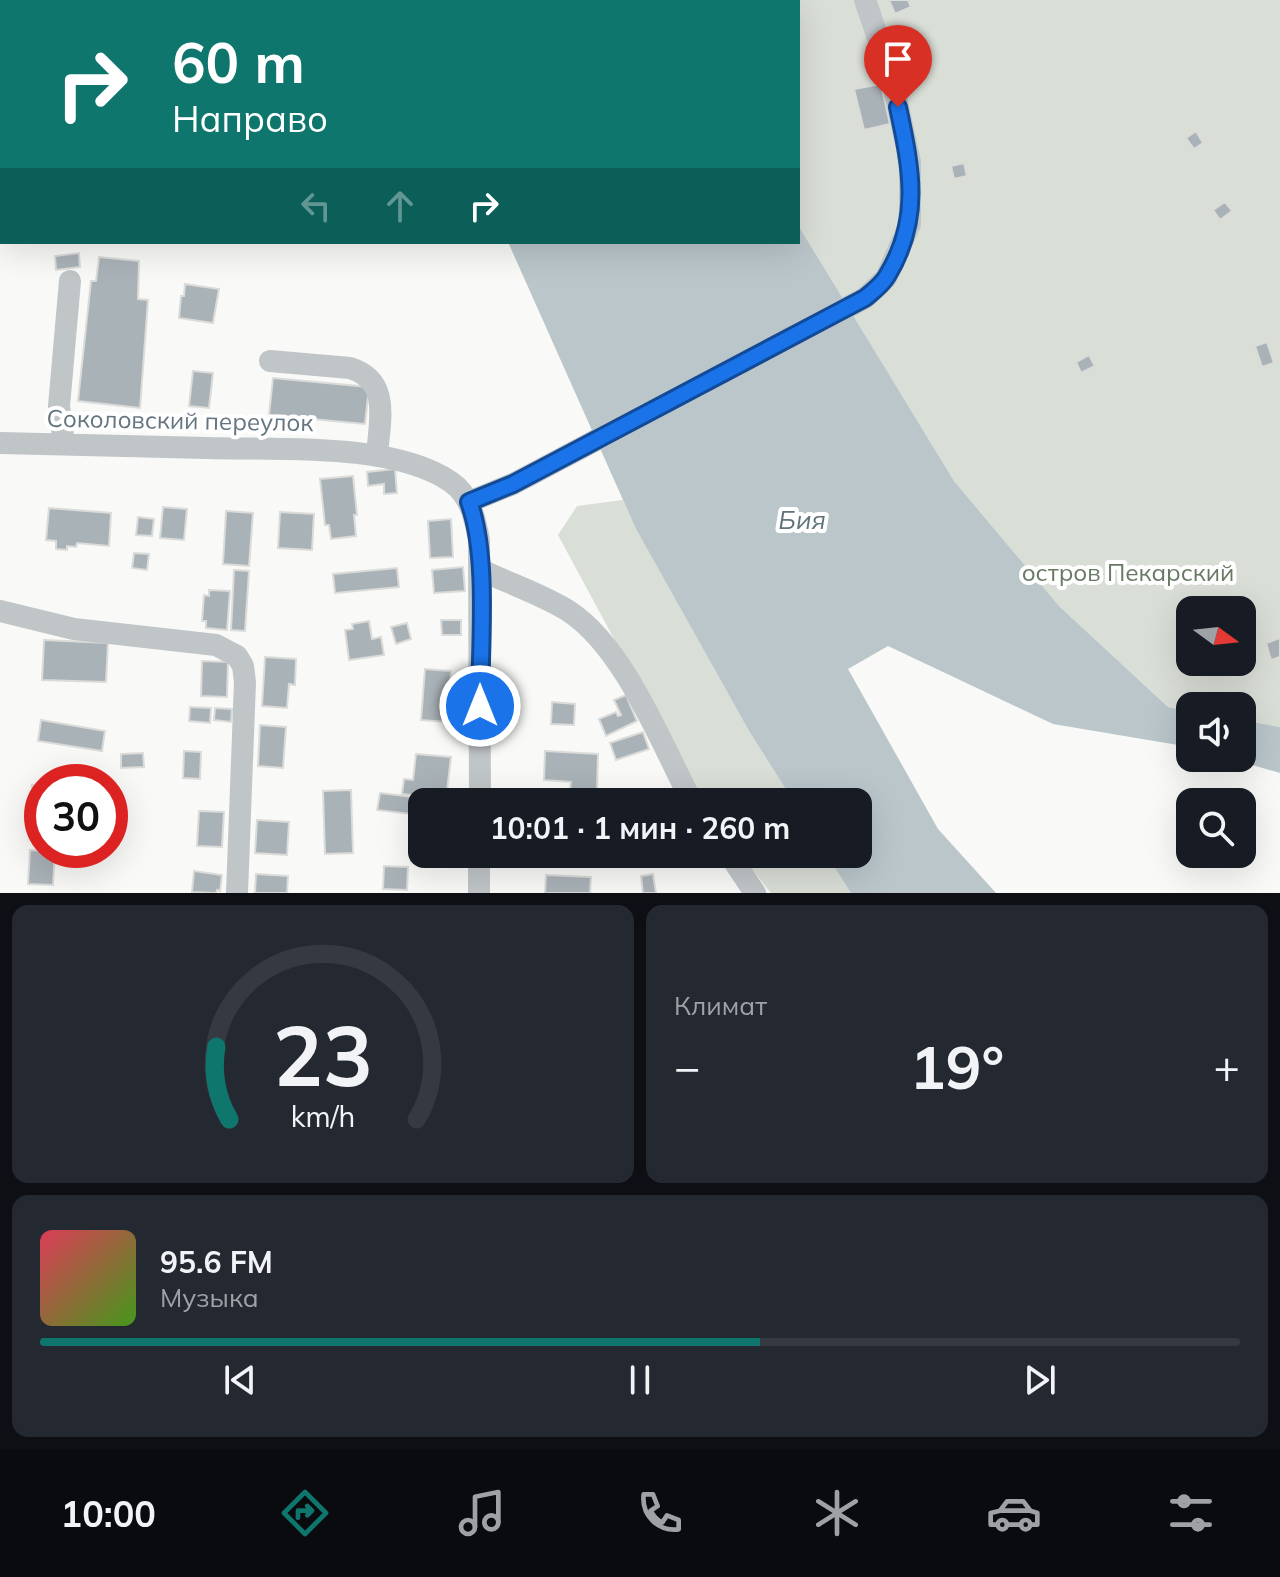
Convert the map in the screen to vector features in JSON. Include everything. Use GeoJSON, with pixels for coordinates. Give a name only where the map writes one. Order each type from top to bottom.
{"type":"FeatureCollection","features":[{"type":"Feature","properties":{"kind":"street"},"geometry":{"type":"LineString","coordinates":[[480,788],[481,570],[475,518],[469,502],[513,484],[865,298],[886,278],[910,224],[910,162],[892,79],[865,0]]}},
{"type":"Feature","properties":{"kind":"street"},"geometry":{"type":"LineString","coordinates":[[64,444],[59,406],[70,281]]}},
{"type":"Feature","properties":{"kind":"street"},"geometry":{"type":"LineString","coordinates":[[270,361],[350,368],[361,371],[372,380],[379,395],[368,454]]}},
{"type":"Feature","properties":{"kind":"street","name":"Соколовский переулок"},"geometry":{"type":"LineString","coordinates":[[0,443],[368,454],[437,473],[454,484],[469,502]]}},
{"type":"Feature","properties":{"kind":"street"},"geometry":{"type":"LineString","coordinates":[[481,570],[569,612],[605,645],[630,683],[685,788]]}},
{"type":"Feature","properties":{"kind":"street"},"geometry":{"type":"LineString","coordinates":[[0,611],[74,629],[216,645],[237,656],[243,666],[245,682],[237,893]]}},
{"type":"Feature","properties":{"kind":"street"},"geometry":{"type":"LineString","coordinates":[[479,868],[479,893]]}},
{"type":"Feature","properties":{"kind":"street"},"geometry":{"type":"LineString","coordinates":[[738,868],[755,893]]}},
{"type":"Feature","properties":{"kind":"green space","name":"остров Пекарский"},"geometry":{"type":"Polygon","coordinates":[[[800,0],[1280,0],[1280,727],[1256,723],[1256,692],[1176,692],[1176,708],[1168,707],[1059,606],[954,481],[800,228],[800,0]]]}},
{"type":"Feature","properties":{"kind":"green space"},"geometry":{"type":"Polygon","coordinates":[[[623,500],[636,529],[749,731],[785,788],[694,788],[558,535],[577,506],[623,500]]]}},
{"type":"Feature","properties":{"kind":"green space"},"geometry":{"type":"Polygon","coordinates":[[[751,868],[835,868],[851,893],[771,893],[751,868]]]}},
{"type":"Feature","properties":{"kind":"water","name":"Бия"},"geometry":{"type":"Polygon","coordinates":[[[800,228],[954,481],[1059,606],[1168,707],[1176,708],[1176,745],[1053,724],[888,646],[848,669],[938,829],[996,893],[851,893],[835,868],[872,868],[872,788],[785,788],[749,731],[636,529],[509,244],[800,244],[800,228]]]}},
{"type":"Feature","properties":{"kind":"water"},"geometry":{"type":"Polygon","coordinates":[[[1256,723],[1280,727],[1280,773],[1256,766],[1256,723]]]}},
{"type":"Feature","properties":{"kind":"building"},"geometry":{"type":"Polygon","coordinates":[[[889,0],[908,0],[911,7],[895,14],[889,0]]]}},
{"type":"Feature","properties":{"kind":"building"},"geometry":{"type":"Polygon","coordinates":[[[881,84],[890,124],[864,130],[854,89],[881,84]]]}},
{"type":"Feature","properties":{"kind":"building"},"geometry":{"type":"Polygon","coordinates":[[[1196,131],[1203,143],[1194,149],[1186,138],[1196,131]]]}},
{"type":"Feature","properties":{"kind":"building"},"geometry":{"type":"Polygon","coordinates":[[[964,163],[967,176],[954,179],[951,166],[964,163]]]}},
{"type":"Feature","properties":{"kind":"building"},"geometry":{"type":"Polygon","coordinates":[[[1225,202],[1232,211],[1220,220],[1213,210],[1225,202]]]}},
{"type":"Feature","properties":{"kind":"building"},"geometry":{"type":"Polygon","coordinates":[[[79,253],[80,267],[56,270],[55,256],[79,253]]]}},
{"type":"Feature","properties":{"kind":"building"},"geometry":{"type":"Polygon","coordinates":[[[99,257],[139,261],[138,299],[148,300],[140,408],[78,401],[91,281],[96,281],[99,257]]]}},
{"type":"Feature","properties":{"kind":"building"},"geometry":{"type":"Polygon","coordinates":[[[185,284],[219,289],[213,323],[179,318],[185,284]]]}},
{"type":"Feature","properties":{"kind":"building"},"geometry":{"type":"Polygon","coordinates":[[[1267,342],[1274,363],[1262,367],[1255,346],[1267,342]]]}},
{"type":"Feature","properties":{"kind":"building"},"geometry":{"type":"Polygon","coordinates":[[[1089,355],[1095,366],[1081,373],[1076,362],[1089,355]]]}},
{"type":"Feature","properties":{"kind":"building"},"geometry":{"type":"Polygon","coordinates":[[[193,371],[213,373],[209,408],[189,406],[193,371]]]}},
{"type":"Feature","properties":{"kind":"building"},"geometry":{"type":"Polygon","coordinates":[[[273,378],[369,387],[365,424],[269,415],[273,378]]]}},
{"type":"Feature","properties":{"kind":"building"},"geometry":{"type":"Polygon","coordinates":[[[395,469],[397,493],[384,494],[384,484],[368,486],[367,472],[395,469]]]}},
{"type":"Feature","properties":{"kind":"building"},"geometry":{"type":"Polygon","coordinates":[[[353,476],[356,536],[331,539],[329,525],[325,525],[320,479],[353,476]]]}},
{"type":"Feature","properties":{"kind":"building"},"geometry":{"type":"Polygon","coordinates":[[[163,507],[187,509],[184,540],[160,538],[163,507]]]}},
{"type":"Feature","properties":{"kind":"building"},"geometry":{"type":"Polygon","coordinates":[[[49,508],[111,513],[109,546],[77,543],[76,547],[67,546],[67,550],[56,549],[56,541],[46,540],[49,508]]]}},
{"type":"Feature","properties":{"kind":"building"},"geometry":{"type":"Polygon","coordinates":[[[226,511],[253,513],[249,566],[223,564],[226,511]]]}},
{"type":"Feature","properties":{"kind":"building"},"geometry":{"type":"Polygon","coordinates":[[[280,512],[314,514],[312,550],[278,548],[280,512]]]}},
{"type":"Feature","properties":{"kind":"building"},"geometry":{"type":"Polygon","coordinates":[[[138,517],[154,519],[152,536],[136,535],[138,517]]]}},
{"type":"Feature","properties":{"kind":"building"},"geometry":{"type":"Polygon","coordinates":[[[451,519],[453,557],[430,558],[428,521],[451,519]]]}},
{"type":"Feature","properties":{"kind":"building"},"geometry":{"type":"Polygon","coordinates":[[[134,553],[149,554],[147,570],[132,568],[134,553]]]}},
{"type":"Feature","properties":{"kind":"building"},"geometry":{"type":"Polygon","coordinates":[[[463,567],[465,591],[434,593],[432,570],[463,567]]]}},
{"type":"Feature","properties":{"kind":"building"},"geometry":{"type":"Polygon","coordinates":[[[397,568],[399,587],[335,593],[333,574],[397,568]]]}},
{"type":"Feature","properties":{"kind":"building"},"geometry":{"type":"Polygon","coordinates":[[[234,570],[249,571],[245,631],[231,630],[234,570]]]}},
{"type":"Feature","properties":{"kind":"building"},"geometry":{"type":"Polygon","coordinates":[[[209,590],[230,591],[227,630],[206,628],[206,621],[202,621],[204,595],[209,596],[209,590]]]}},
{"type":"Feature","properties":{"kind":"building"},"geometry":{"type":"Polygon","coordinates":[[[441,620],[461,620],[461,635],[442,635],[441,620]]]}},
{"type":"Feature","properties":{"kind":"building"},"geometry":{"type":"Polygon","coordinates":[[[369,621],[372,639],[381,637],[384,655],[349,660],[345,630],[353,629],[352,624],[369,621]]]}},
{"type":"Feature","properties":{"kind":"building"},"geometry":{"type":"Polygon","coordinates":[[[407,623],[411,639],[396,644],[391,627],[407,623]]]}},
{"type":"Feature","properties":{"kind":"building"},"geometry":{"type":"Polygon","coordinates":[[[1280,638],[1280,657],[1271,660],[1266,643],[1280,638]]]}},
{"type":"Feature","properties":{"kind":"building"},"geometry":{"type":"Polygon","coordinates":[[[44,640],[108,643],[106,682],[42,680],[44,640]]]}},
{"type":"Feature","properties":{"kind":"building"},"geometry":{"type":"Polygon","coordinates":[[[265,657],[296,659],[295,685],[289,684],[287,708],[262,706],[265,657]]]}},
{"type":"Feature","properties":{"kind":"building"},"geometry":{"type":"Polygon","coordinates":[[[202,661],[228,662],[227,697],[201,696],[202,661]]]}},
{"type":"Feature","properties":{"kind":"building"},"geometry":{"type":"Polygon","coordinates":[[[425,669],[451,671],[447,722],[421,720],[425,669]]]}},
{"type":"Feature","properties":{"kind":"building"},"geometry":{"type":"Polygon","coordinates":[[[626,695],[637,721],[606,736],[599,719],[616,712],[618,716],[621,715],[614,700],[626,695]]]}},
{"type":"Feature","properties":{"kind":"building"},"geometry":{"type":"Polygon","coordinates":[[[552,702],[575,704],[574,725],[551,724],[552,702]]]}},
{"type":"Feature","properties":{"kind":"building"},"geometry":{"type":"Polygon","coordinates":[[[190,707],[211,708],[210,723],[189,721],[190,707]]]}},
{"type":"Feature","properties":{"kind":"building"},"geometry":{"type":"Polygon","coordinates":[[[215,708],[232,709],[231,722],[214,720],[215,708]]]}},
{"type":"Feature","properties":{"kind":"building"},"geometry":{"type":"Polygon","coordinates":[[[41,720],[105,731],[102,751],[38,741],[41,720]]]}},
{"type":"Feature","properties":{"kind":"building"},"geometry":{"type":"Polygon","coordinates":[[[260,725],[286,727],[283,768],[258,766],[260,725]]]}},
{"type":"Feature","properties":{"kind":"building"},"geometry":{"type":"Polygon","coordinates":[[[643,732],[649,749],[616,760],[610,743],[643,732]]]}},
{"type":"Feature","properties":{"kind":"building"},"geometry":{"type":"Polygon","coordinates":[[[184,751],[201,752],[200,779],[183,778],[184,751]]]}},
{"type":"Feature","properties":{"kind":"building"},"geometry":{"type":"Polygon","coordinates":[[[545,751],[598,754],[597,788],[570,788],[571,782],[544,780],[545,751]]]}},
{"type":"Feature","properties":{"kind":"building"},"geometry":{"type":"Polygon","coordinates":[[[143,753],[144,767],[128,768],[128,764],[121,764],[121,754],[143,753]]]}},
{"type":"Feature","properties":{"kind":"building"},"geometry":{"type":"Polygon","coordinates":[[[416,754],[451,757],[447,788],[408,788],[408,795],[402,794],[404,779],[413,780],[416,754]]]}},
{"type":"Feature","properties":{"kind":"building"},"geometry":{"type":"Polygon","coordinates":[[[351,790],[353,853],[325,854],[323,791],[351,790]]]}},
{"type":"Feature","properties":{"kind":"building"},"geometry":{"type":"Polygon","coordinates":[[[380,793],[408,796],[408,814],[377,810],[380,793]]]}},
{"type":"Feature","properties":{"kind":"building"},"geometry":{"type":"Polygon","coordinates":[[[199,811],[224,812],[222,847],[197,846],[199,811]]]}},
{"type":"Feature","properties":{"kind":"building"},"geometry":{"type":"Polygon","coordinates":[[[257,820],[289,822],[287,855],[255,853],[257,820]]]}},
{"type":"Feature","properties":{"kind":"building"},"geometry":{"type":"Polygon","coordinates":[[[384,866],[408,867],[407,890],[383,889],[384,866]]]}},
{"type":"Feature","properties":{"kind":"building"},"geometry":{"type":"Polygon","coordinates":[[[29,868],[54,868],[53,885],[28,884],[29,868]]]}},
{"type":"Feature","properties":{"kind":"building"},"geometry":{"type":"Polygon","coordinates":[[[194,871],[222,875],[220,891],[192,892],[194,871]]]}},
{"type":"Feature","properties":{"kind":"building"},"geometry":{"type":"Polygon","coordinates":[[[256,874],[288,876],[287,893],[255,893],[256,874]]]}},
{"type":"Feature","properties":{"kind":"building"},"geometry":{"type":"Polygon","coordinates":[[[653,874],[656,893],[643,893],[641,876],[653,874]]]}},
{"type":"Feature","properties":{"kind":"building"},"geometry":{"type":"Polygon","coordinates":[[[546,875],[591,877],[590,893],[545,893],[546,875]]]}},
{"type":"Feature","properties":{"kind":"route"},"geometry":{"type":"LineString","coordinates":[[480,706],[481,570],[479,540],[469,502],[513,484],[865,298],[886,278],[910,224],[910,162],[898,107]]}}]}
